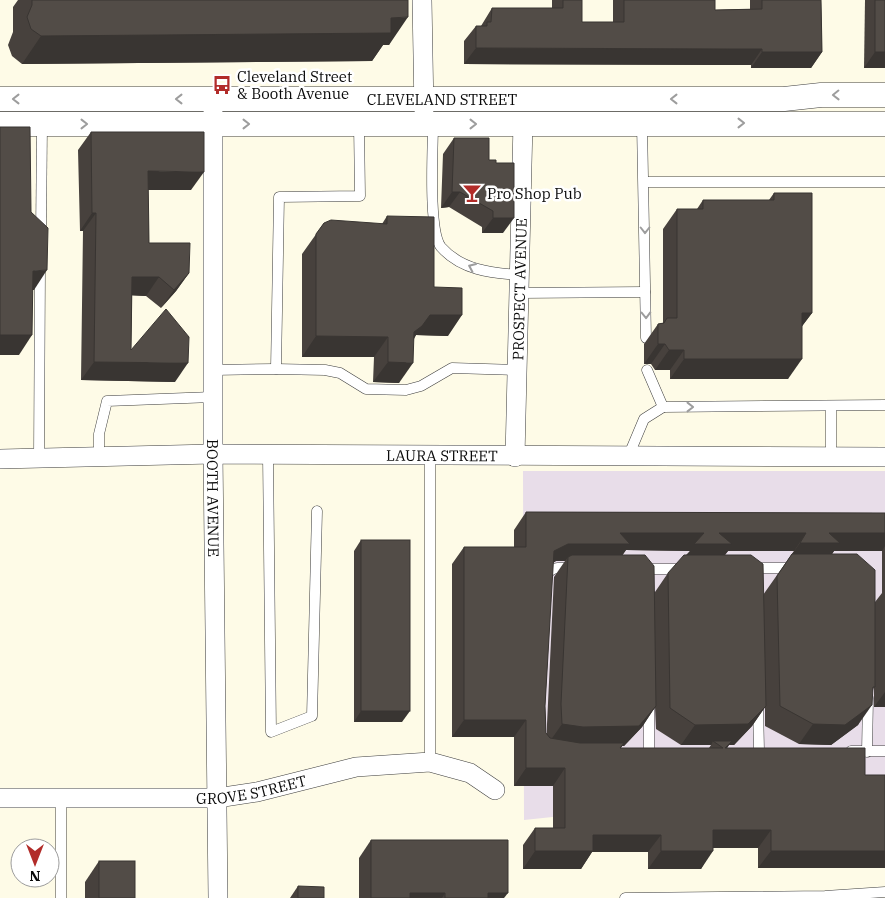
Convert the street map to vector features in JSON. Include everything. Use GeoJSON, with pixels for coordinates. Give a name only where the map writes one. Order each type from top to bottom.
{"type":"FeatureCollection","features":[{"type":"Feature","properties":{"kind":"street"},"geometry":{"type":"LineString","coordinates":[[422,0],[424,100],[429,124]]}},
{"type":"Feature","properties":{"kind":"street","name":"CLEVELAND STREET"},"geometry":{"type":"LineString","coordinates":[[0,99],[784,99],[821,95],[885,94]]}},
{"type":"Feature","properties":{"kind":"street","name":"BOOTH AVENUE"},"geometry":{"type":"LineString","coordinates":[[213,98],[218,898]]}},
{"type":"Feature","properties":{"kind":"street","name":"PROSPECT AVENUE"},"geometry":{"type":"LineString","coordinates":[[515,457],[523,123]]}},
{"type":"Feature","properties":{"kind":"street"},"geometry":{"type":"LineString","coordinates":[[0,124],[885,124]]}},
{"type":"Feature","properties":{"kind":"street","name":"LAURA STREET"},"geometry":{"type":"LineString","coordinates":[[0,459],[214,454],[515,457],[885,457]]}},
{"type":"Feature","properties":{"kind":"street","name":"GROVE STREET"},"geometry":{"type":"LineString","coordinates":[[0,798],[217,798],[257,792],[356,767],[430,762],[470,773],[495,790]]}},
{"type":"Feature","properties":{"kind":"lane"},"geometry":{"type":"LineString","coordinates":[[642,123],[646,338]]}},
{"type":"Feature","properties":{"kind":"lane"},"geometry":{"type":"LineString","coordinates":[[39,459],[42,124]]}},
{"type":"Feature","properties":{"kind":"lane"},"geometry":{"type":"LineString","coordinates":[[276,369],[279,197],[360,196],[359,124]]}},
{"type":"Feature","properties":{"kind":"lane"},"geometry":{"type":"LineString","coordinates":[[429,124],[434,215],[440,246],[466,265],[519,284],[645,292]]}},
{"type":"Feature","properties":{"kind":"lane"},"geometry":{"type":"LineString","coordinates":[[644,182],[885,182]]}},
{"type":"Feature","properties":{"kind":"lane"},"geometry":{"type":"LineString","coordinates":[[214,370],[276,369],[334,371],[366,390],[406,390],[421,386],[452,368],[517,370]]}},
{"type":"Feature","properties":{"kind":"lane"},"geometry":{"type":"LineString","coordinates":[[647,370],[663,407]]}},
{"type":"Feature","properties":{"kind":"lane"},"geometry":{"type":"LineString","coordinates":[[99,457],[98,434],[107,401],[214,397]]}},
{"type":"Feature","properties":{"kind":"lane"},"geometry":{"type":"LineString","coordinates":[[628,457],[644,419],[663,407],[885,404]]}},
{"type":"Feature","properties":{"kind":"lane"},"geometry":{"type":"LineString","coordinates":[[831,406],[831,457]]}},
{"type":"Feature","properties":{"kind":"lane"},"geometry":{"type":"LineString","coordinates":[[268,455],[272,732],[312,716],[317,511]]}},
{"type":"Feature","properties":{"kind":"lane"},"geometry":{"type":"LineString","coordinates":[[430,456],[430,762]]}},
{"type":"Feature","properties":{"kind":"lane"},"geometry":{"type":"LineString","coordinates":[[545,588],[547,573],[551,570],[556,568],[583,568]]}},
{"type":"Feature","properties":{"kind":"lane"},"geometry":{"type":"LineString","coordinates":[[736,569],[755,573],[810,568]]}},
{"type":"Feature","properties":{"kind":"lane"},"geometry":{"type":"LineString","coordinates":[[629,569],[647,574],[696,569]]}},
{"type":"Feature","properties":{"kind":"lane"},"geometry":{"type":"LineString","coordinates":[[867,752],[868,690]]}},
{"type":"Feature","properties":{"kind":"lane"},"geometry":{"type":"LineString","coordinates":[[758,693],[759,751]]}},
{"type":"Feature","properties":{"kind":"lane"},"geometry":{"type":"LineString","coordinates":[[648,695],[649,753]]}},
{"type":"Feature","properties":{"kind":"lane"},"geometry":{"type":"LineString","coordinates":[[849,751],[885,752]]}},
{"type":"Feature","properties":{"kind":"lane"},"geometry":{"type":"LineString","coordinates":[[61,798],[61,898]]}},
{"type":"Feature","properties":{"kind":"lane"},"geometry":{"type":"LineString","coordinates":[[625,898],[824,896],[885,892]]}},
{"type":"Feature","properties":{"kind":"shaded area"},"geometry":{"type":"Polygon","coordinates":[[[523,471],[885,471],[885,812],[600,812],[524,820],[523,471]]]}},
{"type":"Feature","properties":{"kind":"building"},"geometry":{"type":"Polygon","coordinates":[[[32,0],[408,0],[408,17],[391,18],[391,33],[41,36],[31,29],[27,17],[32,0]]]}},
{"type":"Feature","properties":{"kind":"building"},"geometry":{"type":"Polygon","coordinates":[[[563,0],[582,0],[582,22],[624,22],[624,0],[715,0],[715,10],[762,9],[762,0],[821,0],[822,52],[762,52],[762,49],[476,48],[476,26],[487,26],[487,22],[491,22],[492,8],[563,8],[563,0]]]}},
{"type":"Feature","properties":{"kind":"building"},"geometry":{"type":"Polygon","coordinates":[[[875,0],[885,0],[885,52],[875,52],[875,0]]]}},
{"type":"Feature","properties":{"kind":"building"},"geometry":{"type":"Polygon","coordinates":[[[0,127],[30,127],[31,212],[48,228],[47,270],[33,271],[32,335],[0,335],[0,127]]]}},
{"type":"Feature","properties":{"kind":"building"},"geometry":{"type":"Polygon","coordinates":[[[91,132],[204,132],[204,172],[148,171],[149,243],[190,243],[189,273],[174,290],[159,277],[132,277],[131,350],[166,309],[189,337],[188,363],[94,362],[96,213],[92,213],[91,132]]]}},
{"type":"Feature","properties":{"kind":"building"},"geometry":{"type":"Polygon","coordinates":[[[454,138],[489,138],[489,160],[496,160],[496,163],[514,163],[514,218],[493,218],[493,211],[460,192],[452,192],[454,138]]]}},
{"type":"Feature","properties":{"kind":"building"},"geometry":{"type":"Polygon","coordinates":[[[774,193],[812,193],[812,313],[802,313],[802,359],[684,359],[684,350],[669,350],[665,344],[658,344],[658,324],[664,323],[667,318],[677,318],[677,209],[703,209],[703,200],[774,200],[774,193]]]}},
{"type":"Feature","properties":{"kind":"building"},"geometry":{"type":"Polygon","coordinates":[[[387,216],[434,217],[434,287],[462,288],[462,315],[430,315],[422,326],[414,332],[413,363],[388,362],[388,337],[316,336],[316,234],[324,223],[331,220],[387,224],[387,216]]]}},
{"type":"Feature","properties":{"kind":"building"},"geometry":{"type":"Polygon","coordinates":[[[526,512],[885,513],[885,533],[829,533],[840,543],[800,543],[806,533],[719,533],[732,544],[694,544],[704,533],[620,533],[630,544],[568,544],[554,551],[545,706],[546,733],[550,738],[580,743],[624,743],[620,748],[723,748],[713,741],[732,741],[725,748],[865,748],[865,775],[885,775],[885,851],[771,851],[771,830],[713,830],[713,851],[661,851],[661,835],[593,835],[593,851],[535,851],[535,828],[565,828],[565,768],[526,768],[526,720],[464,720],[464,547],[526,547],[526,512]]]}},
{"type":"Feature","properties":{"kind":"building"},"geometry":{"type":"Polygon","coordinates":[[[361,540],[410,540],[410,711],[361,711],[361,540]]]}},
{"type":"Feature","properties":{"kind":"building"},"geometry":{"type":"Polygon","coordinates":[[[792,554],[857,554],[875,570],[875,687],[873,687],[872,705],[845,725],[813,724],[780,706],[777,576],[792,554]]]}},
{"type":"Feature","properties":{"kind":"building"},"geometry":{"type":"Polygon","coordinates":[[[572,555],[645,555],[654,566],[656,706],[639,726],[583,727],[562,724],[561,704],[568,557],[572,555]]]}},
{"type":"Feature","properties":{"kind":"building"},"geometry":{"type":"Polygon","coordinates":[[[684,555],[751,555],[763,564],[766,706],[748,724],[695,725],[670,708],[668,573],[684,555]]]}},
{"type":"Feature","properties":{"kind":"building"},"geometry":{"type":"Polygon","coordinates":[[[371,840],[508,840],[508,893],[488,893],[488,898],[445,898],[445,893],[410,893],[410,898],[371,898],[371,840]]]}},
{"type":"Feature","properties":{"kind":"building"},"geometry":{"type":"Polygon","coordinates":[[[99,861],[135,861],[135,898],[99,898],[99,861]]]}},
{"type":"Feature","properties":{"kind":"building"},"geometry":{"type":"Polygon","coordinates":[[[298,886],[324,887],[324,898],[298,898],[298,886]]]}},
{"type":"Feature","properties":{"kind":"place","name":"Cleveland Street & Booth Avenue"},"geometry":{"type":"Point","coordinates":[222,85]}},
{"type":"Feature","properties":{"kind":"place","name":"Pro Shop Pub"},"geometry":{"type":"Point","coordinates":[472,193]}}]}
